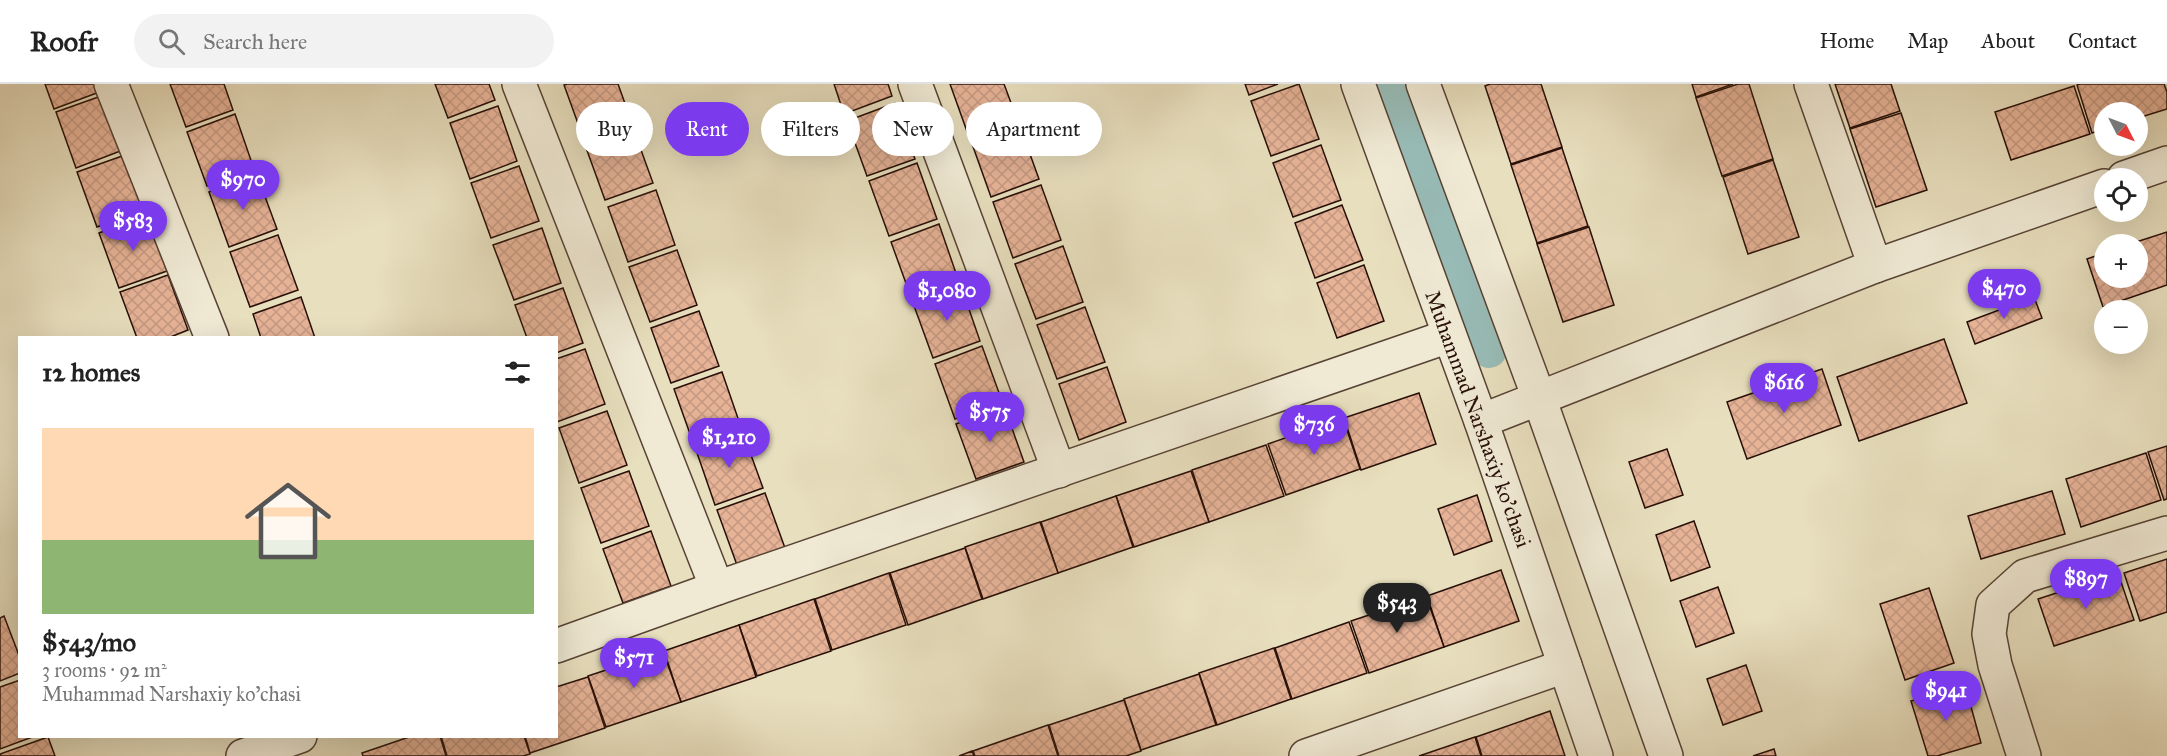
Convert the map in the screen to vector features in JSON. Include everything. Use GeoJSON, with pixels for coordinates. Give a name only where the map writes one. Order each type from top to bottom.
{"type":"FeatureCollection","features":[{"type":"Feature","properties":{"kind":"street"},"geometry":{"type":"LineString","coordinates":[[111,84],[211,336]]}},
{"type":"Feature","properties":{"kind":"street"},"geometry":{"type":"LineString","coordinates":[[519,84],[717,588]]}},
{"type":"Feature","properties":{"kind":"street"},"geometry":{"type":"LineString","coordinates":[[915,84],[1059,471]]}},
{"type":"Feature","properties":{"kind":"street","name":"Muhammad Narshaxiy ko'chasi"},"geometry":{"type":"LineString","coordinates":[[1358,84],[1481,422],[1596,756]]}},
{"type":"Feature","properties":{"kind":"street"},"geometry":{"type":"LineString","coordinates":[[1423,84],[1539,398],[1666,756]]}},
{"type":"Feature","properties":{"kind":"street"},"geometry":{"type":"LineString","coordinates":[[1811,84],[1875,267]]}},
{"type":"Feature","properties":{"kind":"street"},"geometry":{"type":"LineString","coordinates":[[2148,170],[2167,164]]}},
{"type":"Feature","properties":{"kind":"street"},"geometry":{"type":"LineString","coordinates":[[1481,422],[1875,267],[2094,190]]}},
{"type":"Feature","properties":{"kind":"street"},"geometry":{"type":"LineString","coordinates":[[558,645],[717,588],[1449,336]]}},
{"type":"Feature","properties":{"kind":"street"},"geometry":{"type":"LineString","coordinates":[[2024,756],[1995,664],[1989,634],[1993,605],[2025,576],[2167,533]]}},
{"type":"Feature","properties":{"kind":"street"},"geometry":{"type":"LineString","coordinates":[[1306,756],[1565,666]]}},
{"type":"Feature","properties":{"kind":"street"},"geometry":{"type":"LineString","coordinates":[[243,756],[294,738]]}},
{"type":"Feature","properties":{"kind":"building"},"geometry":{"type":"Polygon","coordinates":[[[45,84],[99,84],[102,91],[54,109],[45,84]]]}},
{"type":"Feature","properties":{"kind":"building"},"geometry":{"type":"Polygon","coordinates":[[[170,84],[224,84],[233,110],[186,127],[170,84]]]}},
{"type":"Feature","properties":{"kind":"building"},"geometry":{"type":"Polygon","coordinates":[[[435,84],[489,84],[495,100],[448,118],[435,84]]]}},
{"type":"Feature","properties":{"kind":"building"},"geometry":{"type":"Polygon","coordinates":[[[618,84],[624,102],[576,102],[576,118],[564,85],[618,84]]]}},
{"type":"Feature","properties":{"kind":"building"},"geometry":{"type":"Polygon","coordinates":[[[834,84],[888,84],[892,96],[860,108],[860,102],[840,102],[834,84]]]}},
{"type":"Feature","properties":{"kind":"building"},"geometry":{"type":"Polygon","coordinates":[[[950,84],[1004,84],[1011,102],[966,102],[966,129],[950,84]]]}},
{"type":"Feature","properties":{"kind":"building"},"geometry":{"type":"Polygon","coordinates":[[[1245,84],[1278,84],[1249,95],[1245,84]]]}},
{"type":"Feature","properties":{"kind":"building"},"geometry":{"type":"Polygon","coordinates":[[[1299,84],[1319,139],[1271,156],[1251,101],[1299,84]]]}},
{"type":"Feature","properties":{"kind":"building"},"geometry":{"type":"Polygon","coordinates":[[[1490,84],[1541,84],[1562,147],[1511,164],[1485,86],[1490,84]]]}},
{"type":"Feature","properties":{"kind":"building"},"geometry":{"type":"Polygon","coordinates":[[[1692,84],[1733,84],[1696,97],[1692,84]]]}},
{"type":"Feature","properties":{"kind":"building"},"geometry":{"type":"Polygon","coordinates":[[[1738,84],[1749,84],[1773,159],[1722,176],[1696,98],[1738,84]]]}},
{"type":"Feature","properties":{"kind":"building"},"geometry":{"type":"Polygon","coordinates":[[[1835,84],[1891,84],[1900,111],[1850,128],[1835,84]]]}},
{"type":"Feature","properties":{"kind":"building"},"geometry":{"type":"Polygon","coordinates":[[[2164,84],[2167,92],[2167,109],[2148,115],[2148,102],[2094,102],[2094,132],[2092,133],[2077,85],[2164,84]]]}},
{"type":"Feature","properties":{"kind":"building"},"geometry":{"type":"Polygon","coordinates":[[[2074,86],[2090,134],[2011,160],[1995,112],[2074,86]]]}},
{"type":"Feature","properties":{"kind":"building"},"geometry":{"type":"Polygon","coordinates":[[[104,95],[123,150],[76,168],[56,112],[104,95]]]}},
{"type":"Feature","properties":{"kind":"building"},"geometry":{"type":"Polygon","coordinates":[[[498,106],[517,161],[470,179],[450,123],[498,106]]]}},
{"type":"Feature","properties":{"kind":"building"},"geometry":{"type":"Polygon","coordinates":[[[872,112],[872,156],[914,156],[915,159],[867,176],[860,156],[860,116],[872,112]]]}},
{"type":"Feature","properties":{"kind":"building"},"geometry":{"type":"Polygon","coordinates":[[[1901,113],[1927,190],[1876,207],[1850,129],[1901,113]]]}},
{"type":"Feature","properties":{"kind":"building"},"geometry":{"type":"Polygon","coordinates":[[[235,114],[254,169],[207,186],[187,132],[235,114]]]}},
{"type":"Feature","properties":{"kind":"building"},"geometry":{"type":"Polygon","coordinates":[[[1321,145],[1341,200],[1293,217],[1273,163],[1321,145]]]}},
{"type":"Feature","properties":{"kind":"building"},"geometry":{"type":"Polygon","coordinates":[[[1562,148],[1588,226],[1537,243],[1511,165],[1562,148]]]}},
{"type":"Feature","properties":{"kind":"building"},"geometry":{"type":"Polygon","coordinates":[[[125,155],[145,210],[97,227],[77,172],[125,155]]]}},
{"type":"Feature","properties":{"kind":"building"},"geometry":{"type":"Polygon","coordinates":[[[589,156],[643,156],[653,183],[605,200],[589,156]]]}},
{"type":"Feature","properties":{"kind":"building"},"geometry":{"type":"Polygon","coordinates":[[[976,156],[1031,156],[1039,179],[991,197],[976,156]]]}},
{"type":"Feature","properties":{"kind":"building"},"geometry":{"type":"Polygon","coordinates":[[[1773,160],[1799,237],[1748,254],[1723,177],[1773,160]]]}},
{"type":"Feature","properties":{"kind":"building"},"geometry":{"type":"Polygon","coordinates":[[[917,163],[937,219],[889,236],[869,181],[917,163]]]}},
{"type":"Feature","properties":{"kind":"building"},"geometry":{"type":"Polygon","coordinates":[[[519,166],[539,221],[491,238],[471,183],[519,166]]]}},
{"type":"Feature","properties":{"kind":"building"},"geometry":{"type":"Polygon","coordinates":[[[257,175],[277,229],[229,247],[209,192],[257,175]]]}},
{"type":"Feature","properties":{"kind":"building"},"geometry":{"type":"Polygon","coordinates":[[[1041,185],[1061,240],[1013,258],[993,202],[1041,185]]]}},
{"type":"Feature","properties":{"kind":"building"},"geometry":{"type":"Polygon","coordinates":[[[656,190],[675,245],[628,262],[608,207],[656,190]]]}},
{"type":"Feature","properties":{"kind":"building"},"geometry":{"type":"Polygon","coordinates":[[[1342,205],[1363,260],[1315,278],[1295,223],[1342,205]]]}},
{"type":"Feature","properties":{"kind":"building"},"geometry":{"type":"Polygon","coordinates":[[[147,215],[167,271],[119,288],[99,233],[147,215]]]}},
{"type":"Feature","properties":{"kind":"building"},"geometry":{"type":"Polygon","coordinates":[[[939,224],[958,279],[911,297],[891,242],[939,224]]]}},
{"type":"Feature","properties":{"kind":"building"},"geometry":{"type":"Polygon","coordinates":[[[1589,227],[1614,305],[1563,322],[1537,244],[1589,227]]]}},
{"type":"Feature","properties":{"kind":"building"},"geometry":{"type":"Polygon","coordinates":[[[542,228],[561,283],[514,300],[493,245],[542,228]]]}},
{"type":"Feature","properties":{"kind":"building"},"geometry":{"type":"Polygon","coordinates":[[[2167,232],[2167,285],[2123,300],[2101,300],[2097,288],[2148,288],[2148,238],[2167,232]]]}},
{"type":"Feature","properties":{"kind":"building"},"geometry":{"type":"Polygon","coordinates":[[[278,235],[298,290],[250,307],[230,252],[278,235]]]}},
{"type":"Feature","properties":{"kind":"building"},"geometry":{"type":"Polygon","coordinates":[[[1063,246],[1083,302],[1036,319],[1015,264],[1063,246]]]}},
{"type":"Feature","properties":{"kind":"building"},"geometry":{"type":"Polygon","coordinates":[[[677,250],[697,305],[650,322],[629,267],[677,250]]]}},
{"type":"Feature","properties":{"kind":"building"},"geometry":{"type":"Polygon","coordinates":[[[2094,257],[2094,280],[2087,259],[2094,257]]]}},
{"type":"Feature","properties":{"kind":"building"},"geometry":{"type":"Polygon","coordinates":[[[1364,265],[1384,321],[1337,338],[1317,283],[1364,265]]]}},
{"type":"Feature","properties":{"kind":"building"},"geometry":{"type":"Polygon","coordinates":[[[168,275],[188,330],[173,336],[136,336],[120,292],[168,275]]]}},
{"type":"Feature","properties":{"kind":"building"},"geometry":{"type":"Polygon","coordinates":[[[961,286],[980,341],[933,358],[913,303],[961,286]]]}},
{"type":"Feature","properties":{"kind":"building"},"geometry":{"type":"Polygon","coordinates":[[[563,288],[583,343],[558,352],[558,336],[526,336],[515,305],[563,288]]]}},
{"type":"Feature","properties":{"kind":"building"},"geometry":{"type":"Polygon","coordinates":[[[301,297],[314,336],[260,336],[253,314],[301,297]]]}},
{"type":"Feature","properties":{"kind":"building"},"geometry":{"type":"Polygon","coordinates":[[[2034,297],[2042,318],[1975,344],[1967,322],[2034,297]]]}},
{"type":"Feature","properties":{"kind":"building"},"geometry":{"type":"Polygon","coordinates":[[[1085,307],[1105,362],[1057,379],[1037,325],[1085,307]]]}},
{"type":"Feature","properties":{"kind":"building"},"geometry":{"type":"Polygon","coordinates":[[[699,311],[719,366],[671,383],[651,328],[699,311]]]}},
{"type":"Feature","properties":{"kind":"building"},"geometry":{"type":"Polygon","coordinates":[[[1944,339],[1967,403],[1859,441],[1837,377],[1944,339]]]}},
{"type":"Feature","properties":{"kind":"building"},"geometry":{"type":"Polygon","coordinates":[[[982,346],[1002,401],[955,419],[935,364],[982,346]]]}},
{"type":"Feature","properties":{"kind":"building"},"geometry":{"type":"Polygon","coordinates":[[[585,349],[605,404],[558,422],[558,358],[585,349]]]}},
{"type":"Feature","properties":{"kind":"building"},"geometry":{"type":"Polygon","coordinates":[[[1107,367],[1126,422],[1079,440],[1059,384],[1107,367]]]}},
{"type":"Feature","properties":{"kind":"building"},"geometry":{"type":"Polygon","coordinates":[[[1822,369],[1841,425],[1747,459],[1727,402],[1822,369]]]}},
{"type":"Feature","properties":{"kind":"building"},"geometry":{"type":"Polygon","coordinates":[[[722,372],[741,427],[694,445],[674,389],[722,372]]]}},
{"type":"Feature","properties":{"kind":"building"},"geometry":{"type":"Polygon","coordinates":[[[1419,393],[1436,444],[1361,470],[1344,418],[1419,393]]]}},
{"type":"Feature","properties":{"kind":"building"},"geometry":{"type":"Polygon","coordinates":[[[1004,406],[1024,462],[976,479],[956,424],[1004,406]]]}},
{"type":"Feature","properties":{"kind":"building"},"geometry":{"type":"Polygon","coordinates":[[[607,411],[627,465],[579,483],[559,428],[607,411]]]}},
{"type":"Feature","properties":{"kind":"building"},"geometry":{"type":"Polygon","coordinates":[[[1343,418],[1360,469],[1286,495],[1268,444],[1343,418]]]}},
{"type":"Feature","properties":{"kind":"building"},"geometry":{"type":"Polygon","coordinates":[[[743,433],[763,488],[715,505],[696,450],[743,433]]]}},
{"type":"Feature","properties":{"kind":"building"},"geometry":{"type":"Polygon","coordinates":[[[1266,445],[1284,496],[1209,522],[1192,470],[1266,445]]]}},
{"type":"Feature","properties":{"kind":"building"},"geometry":{"type":"Polygon","coordinates":[[[2167,446],[2167,499],[2164,500],[2148,452],[2167,446]]]}},
{"type":"Feature","properties":{"kind":"building"},"geometry":{"type":"Polygon","coordinates":[[[1667,449],[1683,495],[1645,508],[1629,462],[1667,449]]]}},
{"type":"Feature","properties":{"kind":"building"},"geometry":{"type":"Polygon","coordinates":[[[2146,453],[2161,500],[2081,527],[2066,479],[2146,453]]]}},
{"type":"Feature","properties":{"kind":"building"},"geometry":{"type":"Polygon","coordinates":[[[629,471],[649,526],[601,543],[581,488],[629,471]]]}},
{"type":"Feature","properties":{"kind":"building"},"geometry":{"type":"Polygon","coordinates":[[[1191,471],[1209,522],[1134,547],[1116,496],[1191,471]]]}},
{"type":"Feature","properties":{"kind":"building"},"geometry":{"type":"Polygon","coordinates":[[[2052,491],[2065,534],[1981,559],[1968,516],[2052,491]]]}},
{"type":"Feature","properties":{"kind":"building"},"geometry":{"type":"Polygon","coordinates":[[[765,493],[785,548],[737,565],[717,510],[765,493]]]}},
{"type":"Feature","properties":{"kind":"building"},"geometry":{"type":"Polygon","coordinates":[[[1477,495],[1492,541],[1454,555],[1438,509],[1477,495]]]}},
{"type":"Feature","properties":{"kind":"building"},"geometry":{"type":"Polygon","coordinates":[[[1116,496],[1133,547],[1058,573],[1041,522],[1116,496]]]}},
{"type":"Feature","properties":{"kind":"building"},"geometry":{"type":"Polygon","coordinates":[[[1694,521],[1710,567],[1671,581],[1656,535],[1694,521]]]}},
{"type":"Feature","properties":{"kind":"building"},"geometry":{"type":"Polygon","coordinates":[[[1040,522],[1058,573],[983,599],[965,547],[1040,522]]]}},
{"type":"Feature","properties":{"kind":"building"},"geometry":{"type":"Polygon","coordinates":[[[651,531],[671,586],[623,603],[603,549],[651,531]]]}},
{"type":"Feature","properties":{"kind":"building"},"geometry":{"type":"Polygon","coordinates":[[[965,548],[982,599],[908,625],[890,573],[965,548]]]}},
{"type":"Feature","properties":{"kind":"building"},"geometry":{"type":"Polygon","coordinates":[[[2167,559],[2167,612],[2140,621],[2124,573],[2167,559]]]}},
{"type":"Feature","properties":{"kind":"building"},"geometry":{"type":"Polygon","coordinates":[[[1501,570],[1519,621],[1444,647],[1427,596],[1501,570]]]}},
{"type":"Feature","properties":{"kind":"building"},"geometry":{"type":"Polygon","coordinates":[[[889,573],[906,625],[832,650],[815,599],[889,573]]]}},
{"type":"Feature","properties":{"kind":"building"},"geometry":{"type":"Polygon","coordinates":[[[2118,573],[2134,620],[2054,646],[2038,599],[2118,573]]]}},
{"type":"Feature","properties":{"kind":"building"},"geometry":{"type":"Polygon","coordinates":[[[1718,587],[1734,633],[1696,647],[1680,601],[1718,587]]]}},
{"type":"Feature","properties":{"kind":"building"},"geometry":{"type":"Polygon","coordinates":[[[1929,588],[1954,663],[1905,680],[1880,604],[1929,588]]]}},
{"type":"Feature","properties":{"kind":"building"},"geometry":{"type":"Polygon","coordinates":[[[1426,596],[1444,647],[1369,673],[1351,621],[1426,596]]]}},
{"type":"Feature","properties":{"kind":"building"},"geometry":{"type":"Polygon","coordinates":[[[814,599],[831,651],[757,676],[739,625],[814,599]]]}},
{"type":"Feature","properties":{"kind":"building"},"geometry":{"type":"Polygon","coordinates":[[[4,616],[18,653],[18,674],[0,681],[0,618],[4,616]]]}},
{"type":"Feature","properties":{"kind":"building"},"geometry":{"type":"Polygon","coordinates":[[[1349,622],[1367,673],[1292,699],[1275,648],[1349,622]]]}},
{"type":"Feature","properties":{"kind":"building"},"geometry":{"type":"Polygon","coordinates":[[[739,625],[756,677],[681,702],[664,651],[739,625]]]}},
{"type":"Feature","properties":{"kind":"building"},"geometry":{"type":"Polygon","coordinates":[[[1274,648],[1291,699],[1217,725],[1199,673],[1274,648]]]}},
{"type":"Feature","properties":{"kind":"building"},"geometry":{"type":"Polygon","coordinates":[[[663,651],[681,702],[606,727],[588,676],[663,651]]]}},
{"type":"Feature","properties":{"kind":"building"},"geometry":{"type":"Polygon","coordinates":[[[1746,665],[1762,711],[1723,725],[1707,679],[1746,665]]]}},
{"type":"Feature","properties":{"kind":"building"},"geometry":{"type":"Polygon","coordinates":[[[1199,674],[1216,725],[1141,750],[1124,699],[1199,674]]]}},
{"type":"Feature","properties":{"kind":"building"},"geometry":{"type":"Polygon","coordinates":[[[588,677],[605,728],[530,753],[526,738],[558,738],[558,686],[588,677]]]}},
{"type":"Feature","properties":{"kind":"building"},"geometry":{"type":"Polygon","coordinates":[[[18,681],[18,738],[30,738],[0,749],[0,687],[18,681]]]}},
{"type":"Feature","properties":{"kind":"building"},"geometry":{"type":"Polygon","coordinates":[[[1965,685],[1981,743],[1937,756],[1928,756],[1911,701],[1965,685]]]}},
{"type":"Feature","properties":{"kind":"building"},"geometry":{"type":"Polygon","coordinates":[[[1124,700],[1141,751],[1126,756],[1059,756],[1049,725],[1124,700]]]}},
{"type":"Feature","properties":{"kind":"building"},"geometry":{"type":"Polygon","coordinates":[[[1550,711],[1565,756],[1482,756],[1476,737],[1550,711]]]}},
{"type":"Feature","properties":{"kind":"building"},"geometry":{"type":"Polygon","coordinates":[[[1048,725],[1058,756],[975,756],[973,751],[1048,725]]]}},
{"type":"Feature","properties":{"kind":"building"},"geometry":{"type":"Polygon","coordinates":[[[1475,737],[1481,756],[1419,756],[1475,737]]]}},
{"type":"Feature","properties":{"kind":"building"},"geometry":{"type":"Polygon","coordinates":[[[48,738],[55,756],[1,756],[0,754],[48,738]]]}},
{"type":"Feature","properties":{"kind":"building"},"geometry":{"type":"Polygon","coordinates":[[[406,738],[441,738],[446,756],[363,756],[362,753],[406,738]]]}},
{"type":"Feature","properties":{"kind":"building"},"geometry":{"type":"Polygon","coordinates":[[[442,738],[525,738],[530,754],[523,756],[447,756],[442,738]]]}},
{"type":"Feature","properties":{"kind":"building"},"geometry":{"type":"Polygon","coordinates":[[[1774,749],[1776,756],[1753,756],[1774,749]]]}},
{"type":"Feature","properties":{"kind":"building"},"geometry":{"type":"Polygon","coordinates":[[[972,751],[974,756],[959,756],[972,751]]]}},
{"type":"Feature","properties":{"kind":"waterway"},"geometry":{"type":"LineString","coordinates":[[1390,84],[1489,350]]}}]}
